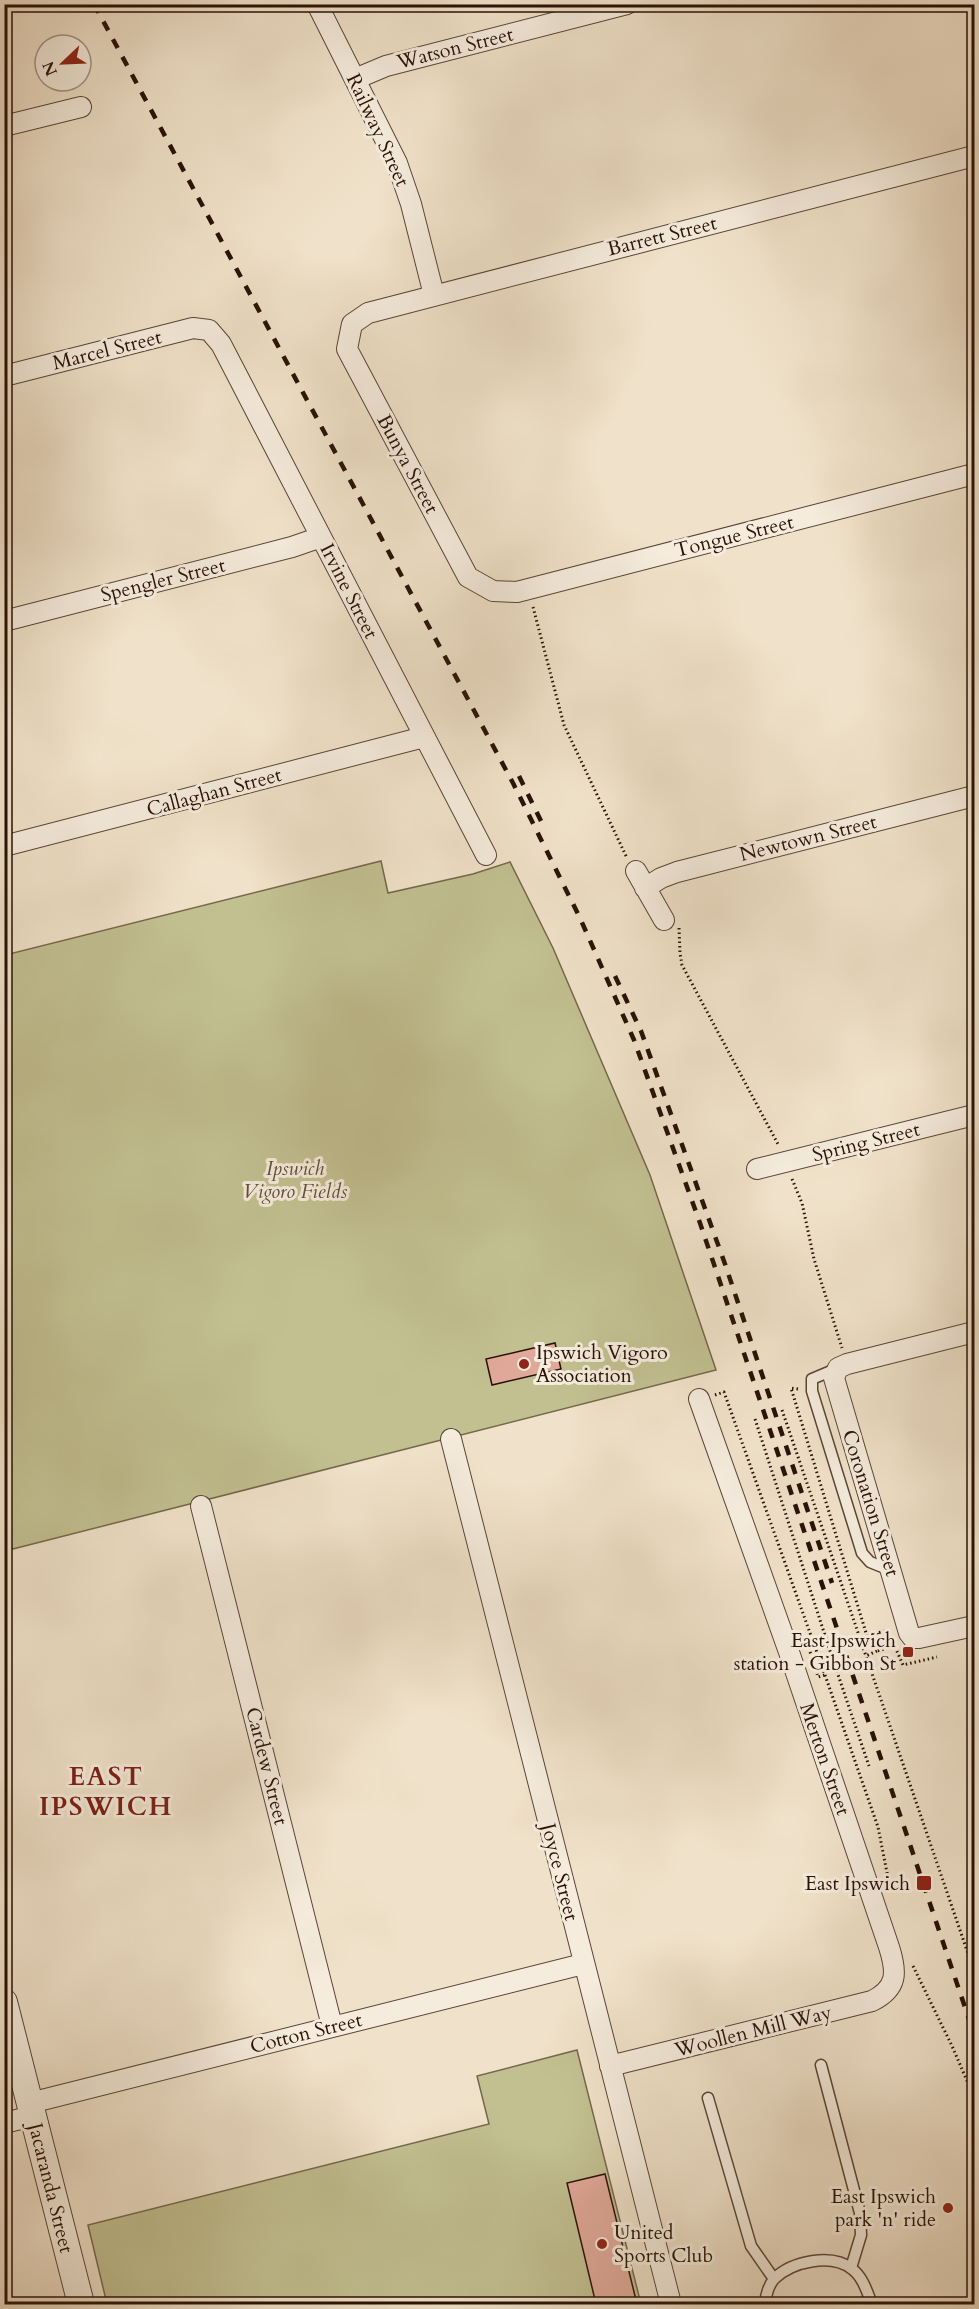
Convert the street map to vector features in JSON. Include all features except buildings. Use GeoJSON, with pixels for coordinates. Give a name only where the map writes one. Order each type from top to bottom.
{"type":"FeatureCollection","features":[{"type":"Feature","properties":{"kind":"street","name":"Railway Street"},"geometry":{"type":"LineString","coordinates":[[317,4],[397,162],[411,204],[434,295]]}},
{"type":"Feature","properties":{"kind":"street","name":"Watson Street"},"geometry":{"type":"LineString","coordinates":[[355,79],[386,66],[627,4]]}},
{"type":"Feature","properties":{"kind":"street"},"geometry":{"type":"LineString","coordinates":[[4,126],[81,107]]}},
{"type":"Feature","properties":{"kind":"street","name":"Barrett Street"},"geometry":{"type":"LineString","coordinates":[[352,324],[368,313],[434,295],[975,156]]}},
{"type":"Feature","properties":{"kind":"street","name":"Bunya Street"},"geometry":{"type":"LineString","coordinates":[[352,324],[347,349],[462,567],[468,577],[493,591]]}},
{"type":"Feature","properties":{"kind":"street","name":"Marcel Street"},"geometry":{"type":"LineString","coordinates":[[4,376],[193,328],[209,330]]}},
{"type":"Feature","properties":{"kind":"street","name":"Irvine Street"},"geometry":{"type":"LineString","coordinates":[[209,330],[220,344],[486,855]]}},
{"type":"Feature","properties":{"kind":"street","name":"Tongue Street"},"geometry":{"type":"LineString","coordinates":[[493,591],[517,592],[975,474]]}},
{"type":"Feature","properties":{"kind":"street","name":"Spengler Street"},"geometry":{"type":"LineString","coordinates":[[4,621],[292,547],[321,537]]}},
{"type":"Feature","properties":{"kind":"street","name":"Callaghan Street"},"geometry":{"type":"LineString","coordinates":[[4,846],[424,737]]}},
{"type":"Feature","properties":{"kind":"street","name":"Newtown Street"},"geometry":{"type":"LineString","coordinates":[[637,873],[661,878],[975,796]]}},
{"type":"Feature","properties":{"kind":"street"},"geometry":{"type":"LineString","coordinates":[[637,873],[671,920]]}},
{"type":"Feature","properties":{"kind":"street","name":"Spring Street"},"geometry":{"type":"LineString","coordinates":[[758,1169],[975,1115]]}},
{"type":"Feature","properties":{"kind":"street"},"geometry":{"type":"LineString","coordinates":[[840,1359],[975,1332]]}},
{"type":"Feature","properties":{"kind":"street","name":"Coronation Street"},"geometry":{"type":"LineString","coordinates":[[840,1359],[834,1378],[909,1632],[913,1638],[975,1626]]}},
{"type":"Feature","properties":{"kind":"street","name":"Merton Street"},"geometry":{"type":"LineString","coordinates":[[699,1399],[789,1652],[889,1947],[895,1966],[891,1986]]}},
{"type":"Feature","properties":{"kind":"street","name":"Joyce Street"},"geometry":{"type":"LineString","coordinates":[[450,1439],[671,2304]]}},
{"type":"Feature","properties":{"kind":"street","name":"Cardew Street"},"geometry":{"type":"LineString","coordinates":[[201,1506],[332,2026]]}},
{"type":"Feature","properties":{"kind":"street","name":"Cotton Street"},"geometry":{"type":"LineString","coordinates":[[4,2123],[31,2110],[332,2026],[583,1964]]}},
{"type":"Feature","properties":{"kind":"street","name":"Woollen Mill Way"},"geometry":{"type":"LineString","coordinates":[[610,2066],[872,2001],[884,1994],[891,1986]]}},
{"type":"Feature","properties":{"kind":"street","name":"Jacaranda Street"},"geometry":{"type":"LineString","coordinates":[[4,2002],[81,2304]]}},
{"type":"Feature","properties":{"kind":"lane"},"geometry":{"type":"LineString","coordinates":[[840,1359],[812,1378],[812,1391],[862,1553],[870,1562],[890,1570]]}},
{"type":"Feature","properties":{"kind":"lane"},"geometry":{"type":"LineString","coordinates":[[821,2065],[861,2213],[861,2235],[851,2268]]}},
{"type":"Feature","properties":{"kind":"lane"},"geometry":{"type":"LineString","coordinates":[[708,2098],[751,2246],[774,2279]]}},
{"type":"Feature","properties":{"kind":"lane"},"geometry":{"type":"LineString","coordinates":[[765,2304],[767,2291],[774,2279],[788,2270],[815,2261],[839,2262],[851,2268],[861,2278],[872,2304]]}},
{"type":"Feature","properties":{"kind":"path"},"geometry":{"type":"LineString","coordinates":[[528,589],[564,725],[626,857],[637,873]]}},
{"type":"Feature","properties":{"kind":"path"},"geometry":{"type":"LineString","coordinates":[[671,920],[682,965],[781,1150]]}},
{"type":"Feature","properties":{"kind":"path"},"geometry":{"type":"LineString","coordinates":[[792,1178],[802,1203],[840,1359]]}},
{"type":"Feature","properties":{"kind":"path"},"geometry":{"type":"LineString","coordinates":[[812,1391],[791,1388],[867,1636]]}},
{"type":"Feature","properties":{"kind":"path"},"geometry":{"type":"LineString","coordinates":[[699,1399],[724,1392],[878,1827],[891,1897]]}},
{"type":"Feature","properties":{"kind":"path"},"geometry":{"type":"LineString","coordinates":[[782,1410],[975,1971]]}},
{"type":"Feature","properties":{"kind":"path"},"geometry":{"type":"LineString","coordinates":[[755,1419],[869,1766]]}},
{"type":"Feature","properties":{"kind":"path"},"geometry":{"type":"LineString","coordinates":[[866,1656],[884,1648],[878,1633]]}},
{"type":"Feature","properties":{"kind":"path"},"geometry":{"type":"LineString","coordinates":[[873,1639],[877,1651]]}},
{"type":"Feature","properties":{"kind":"path"},"geometry":{"type":"LineString","coordinates":[[810,1652],[818,1677],[825,1675]]}},
{"type":"Feature","properties":{"kind":"path"},"geometry":{"type":"LineString","coordinates":[[818,1658],[831,1654]]}},
{"type":"Feature","properties":{"kind":"path"},"geometry":{"type":"LineString","coordinates":[[818,1658],[819,1669],[828,1666],[825,1656]]}},
{"type":"Feature","properties":{"kind":"path"},"geometry":{"type":"LineString","coordinates":[[909,1957],[975,2097]]}},
{"type":"Feature","properties":{"kind":"green space","name":"Ipswich Vigoro Fields"},"geometry":{"type":"Polygon","coordinates":[[[381,861],[388,893],[473,874],[510,862],[553,948],[650,1175],[716,1370],[5,1551],[5,955],[381,861]]]}},
{"type":"Feature","properties":{"kind":"green space"},"geometry":{"type":"Polygon","coordinates":[[[577,2050],[641,2304],[107,2304],[88,2225],[489,2124],[477,2076],[577,2050]]]}},
{"type":"Feature","properties":{"kind":"railway"},"geometry":{"type":"LineString","coordinates":[[94,4],[513,783],[580,918],[634,1040],[700,1223],[974,2034]]}},
{"type":"Feature","properties":{"kind":"railway"},"geometry":{"type":"LineString","coordinates":[[519,776],[544,827]]}},
{"type":"Feature","properties":{"kind":"railway"},"geometry":{"type":"LineString","coordinates":[[615,976],[641,1031],[725,1264],[832,1583]]}},
{"type":"Feature","properties":{"kind":"place","name":"Ipswich Vigoro Association"},"geometry":{"type":"Point","coordinates":[524,1364]}},
{"type":"Feature","properties":{"kind":"place","name":"East Ipswich station - Gibbon St"},"geometry":{"type":"Point","coordinates":[908,1652]}},
{"type":"Feature","properties":{"kind":"place","name":"East Ipswich"},"geometry":{"type":"Point","coordinates":[924,1883]}},
{"type":"Feature","properties":{"kind":"place","name":"East Ipswich park 'n' ride"},"geometry":{"type":"Point","coordinates":[948,2208]}},
{"type":"Feature","properties":{"kind":"place","name":"United Sports Club"},"geometry":{"type":"Point","coordinates":[602,2244]}},
{"type":"Feature","properties":{"kind":"district","name":"EAST IPSWICH"},"geometry":{"type":"Point","coordinates":[106,1791]}}]}
